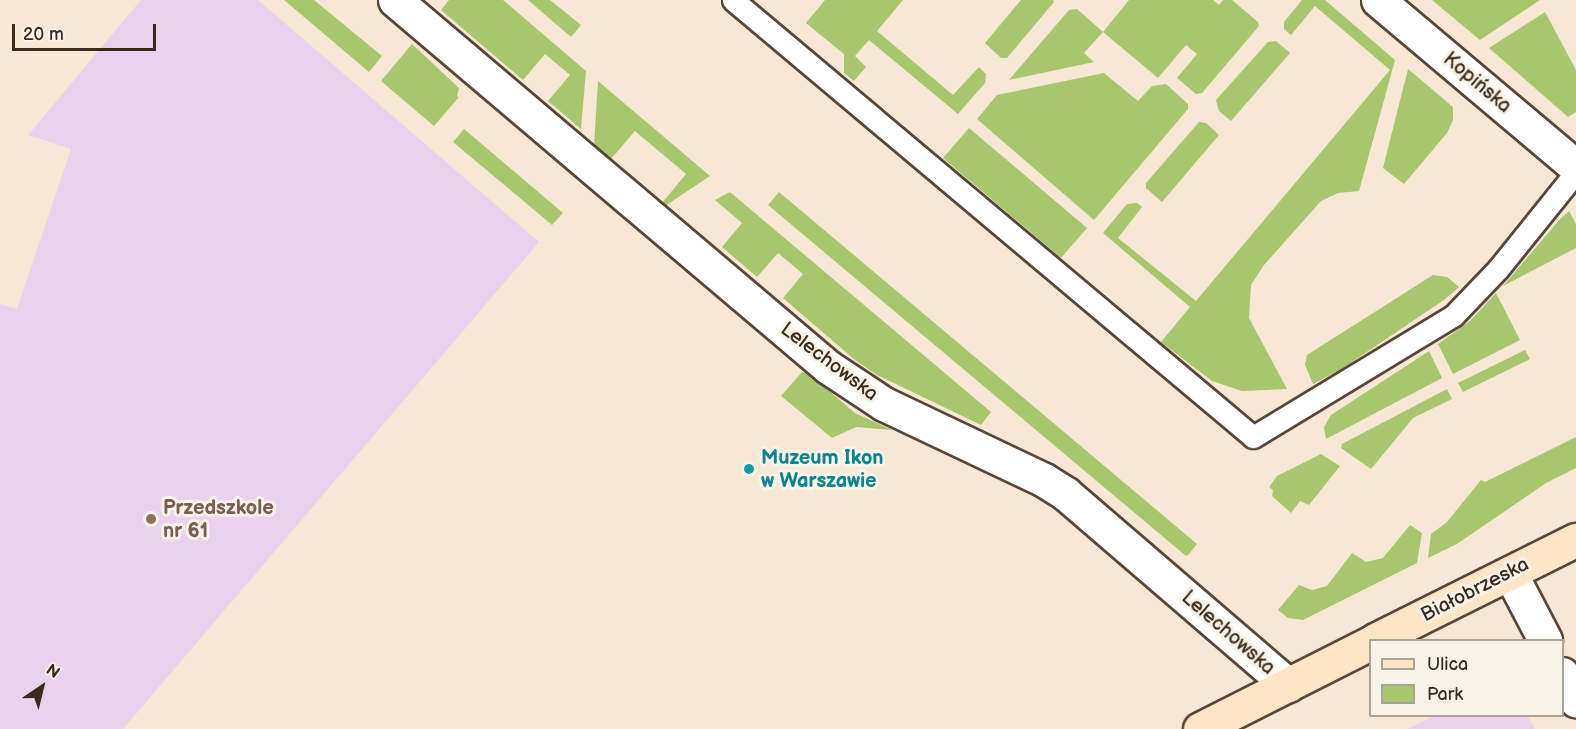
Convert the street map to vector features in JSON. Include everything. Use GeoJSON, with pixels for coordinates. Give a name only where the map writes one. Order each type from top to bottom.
{"type":"FeatureCollection","features":[{"type":"Feature","properties":{"kind":"street","name":"Lelechowska"},"geometry":{"type":"LineString","coordinates":[[395,0],[828,367],[884,404],[1044,480],[1066,494],[1288,685]]}},
{"type":"Feature","properties":{"kind":"street","name":"Kopińska"},"geometry":{"type":"LineString","coordinates":[[1378,0],[1576,167]]}},
{"type":"Feature","properties":{"kind":"street","name":"Białobrzeska"},"geometry":{"type":"LineString","coordinates":[[1377,639],[1576,540]]}},
{"type":"Feature","properties":{"kind":"street"},"geometry":{"type":"LineString","coordinates":[[1510,573],[1544,639]]}},
{"type":"Feature","properties":{"kind":"street"},"geometry":{"type":"LineString","coordinates":[[1200,729],[1369,644]]}},
{"type":"Feature","properties":{"kind":"street"},"geometry":{"type":"LineString","coordinates":[[1564,676],[1576,700]]}},
{"type":"Feature","properties":{"kind":"lane"},"geometry":{"type":"LineString","coordinates":[[733,0],[1253,437],[1453,316],[1498,269],[1576,172]]}},
{"type":"Feature","properties":{"kind":"shaded area","name":"Przedszkole nr 61"},"geometry":{"type":"Polygon","coordinates":[[[141,0],[258,0],[539,242],[123,729],[0,729],[0,304],[17,309],[71,149],[28,135],[141,0]]]}},
{"type":"Feature","properties":{"kind":"shaded area"},"geometry":{"type":"Polygon","coordinates":[[[1432,717],[1529,717],[1535,729],[1407,729],[1432,717]]]}},
{"type":"Feature","properties":{"kind":"green space"},"geometry":{"type":"Polygon","coordinates":[[[284,0],[314,0],[382,56],[369,72],[284,0]]]}},
{"type":"Feature","properties":{"kind":"green space"},"geometry":{"type":"Polygon","coordinates":[[[449,0],[503,0],[586,71],[581,129],[548,101],[570,75],[545,54],[523,80],[441,10],[449,0]]]}},
{"type":"Feature","properties":{"kind":"green space"},"geometry":{"type":"Polygon","coordinates":[[[528,0],[550,0],[581,25],[571,37],[528,0]]]}},
{"type":"Feature","properties":{"kind":"green space"},"geometry":{"type":"Polygon","coordinates":[[[825,0],[903,0],[877,31],[953,95],[979,67],[986,74],[985,83],[958,114],[869,40],[855,56],[866,67],[854,81],[844,73],[844,54],[806,23],[825,0]]]}},
{"type":"Feature","properties":{"kind":"green space"},"geometry":{"type":"Polygon","coordinates":[[[1021,0],[1053,0],[1054,2],[1007,58],[1001,58],[985,43],[1021,0]]]}},
{"type":"Feature","properties":{"kind":"green space"},"geometry":{"type":"Polygon","coordinates":[[[1129,0],[1213,0],[1219,5],[1223,0],[1232,0],[1258,22],[1259,26],[1202,93],[1196,94],[1177,78],[1197,54],[1186,45],[1158,78],[1103,32],[1129,0]]]}},
{"type":"Feature","properties":{"kind":"green space"},"geometry":{"type":"Polygon","coordinates":[[[1302,0],[1325,0],[1395,60],[1359,191],[1338,193],[1321,201],[1264,265],[1251,285],[1249,318],[1287,389],[1242,391],[1212,381],[1161,342],[1190,307],[1103,233],[1127,204],[1137,203],[1142,207],[1118,238],[1196,301],[1390,70],[1315,6],[1291,35],[1284,29],[1284,22],[1302,0]]]}},
{"type":"Feature","properties":{"kind":"green space"},"geometry":{"type":"Polygon","coordinates":[[[1432,0],[1540,0],[1480,40],[1432,0]]]}},
{"type":"Feature","properties":{"kind":"green space"},"geometry":{"type":"Polygon","coordinates":[[[1077,9],[1103,32],[1084,53],[1094,62],[1009,80],[1069,10],[1077,9]]]}},
{"type":"Feature","properties":{"kind":"green space"},"geometry":{"type":"Polygon","coordinates":[[[1545,12],[1576,70],[1576,112],[1568,117],[1489,48],[1545,12]]]}},
{"type":"Feature","properties":{"kind":"green space"},"geometry":{"type":"Polygon","coordinates":[[[1276,41],[1290,53],[1231,121],[1219,111],[1216,100],[1268,42],[1276,41]]]}},
{"type":"Feature","properties":{"kind":"green space"},"geometry":{"type":"Polygon","coordinates":[[[412,44],[459,88],[457,96],[459,97],[434,126],[381,81],[412,44]]]}},
{"type":"Feature","properties":{"kind":"green space"},"geometry":{"type":"Polygon","coordinates":[[[1408,69],[1453,107],[1453,120],[1447,133],[1404,184],[1383,168],[1408,69]]]}},
{"type":"Feature","properties":{"kind":"green space"},"geometry":{"type":"Polygon","coordinates":[[[1104,73],[1138,101],[1152,86],[1166,84],[1188,104],[1188,109],[1094,220],[977,119],[997,95],[1104,73]]]}},
{"type":"Feature","properties":{"kind":"green space"},"geometry":{"type":"Polygon","coordinates":[[[598,81],[710,176],[665,206],[662,203],[686,174],[635,131],[611,159],[594,145],[598,81]]]}},
{"type":"Feature","properties":{"kind":"green space"},"geometry":{"type":"Polygon","coordinates":[[[1199,122],[1206,123],[1219,135],[1162,202],[1146,188],[1146,183],[1199,122]]]}},
{"type":"Feature","properties":{"kind":"green space"},"geometry":{"type":"Polygon","coordinates":[[[969,128],[1087,228],[1061,258],[943,158],[969,128]]]}},
{"type":"Feature","properties":{"kind":"green space"},"geometry":{"type":"Polygon","coordinates":[[[464,129],[563,213],[552,225],[453,142],[464,129]]]}},
{"type":"Feature","properties":{"kind":"green space"},"geometry":{"type":"Polygon","coordinates":[[[730,192],[991,412],[981,425],[877,375],[855,360],[783,298],[803,274],[778,253],[757,277],[722,247],[742,223],[715,200],[730,192]]]}},
{"type":"Feature","properties":{"kind":"green space"},"geometry":{"type":"Polygon","coordinates":[[[779,192],[1197,544],[1189,554],[1186,556],[768,205],[779,192]]]}},
{"type":"Feature","properties":{"kind":"green space"},"geometry":{"type":"Polygon","coordinates":[[[1569,211],[1576,224],[1576,248],[1503,286],[1561,218],[1569,211]]]}},
{"type":"Feature","properties":{"kind":"green space"},"geometry":{"type":"Polygon","coordinates":[[[1433,275],[1447,277],[1459,287],[1444,300],[1340,370],[1313,384],[1305,365],[1307,355],[1433,275]]]}},
{"type":"Feature","properties":{"kind":"green space"},"geometry":{"type":"Polygon","coordinates":[[[1496,293],[1520,340],[1453,374],[1438,344],[1471,320],[1496,293]]]}},
{"type":"Feature","properties":{"kind":"green space"},"geometry":{"type":"Polygon","coordinates":[[[1525,350],[1530,359],[1463,392],[1458,383],[1525,350]]]}},
{"type":"Feature","properties":{"kind":"green space"},"geometry":{"type":"Polygon","coordinates":[[[1429,351],[1442,378],[1326,439],[1324,427],[1331,415],[1429,351]]]}},
{"type":"Feature","properties":{"kind":"green space"},"geometry":{"type":"Polygon","coordinates":[[[802,372],[809,374],[855,413],[892,430],[856,427],[832,438],[781,396],[802,372]]]}},
{"type":"Feature","properties":{"kind":"green space"},"geometry":{"type":"Polygon","coordinates":[[[1447,389],[1452,399],[1413,418],[1371,469],[1341,448],[1342,444],[1447,389]]]}},
{"type":"Feature","properties":{"kind":"green space"},"geometry":{"type":"Polygon","coordinates":[[[1576,437],[1576,468],[1546,483],[1457,544],[1428,558],[1431,534],[1447,522],[1481,480],[1485,482],[1576,437]]]}},
{"type":"Feature","properties":{"kind":"green space"},"geometry":{"type":"Polygon","coordinates":[[[1321,454],[1340,466],[1309,505],[1300,501],[1291,513],[1272,496],[1273,490],[1269,487],[1277,476],[1321,454]]]}},
{"type":"Feature","properties":{"kind":"green space"},"geometry":{"type":"Polygon","coordinates":[[[1410,525],[1422,533],[1417,563],[1303,620],[1288,618],[1278,610],[1299,585],[1312,590],[1327,586],[1352,553],[1366,562],[1383,558],[1410,525]]]}},
{"type":"Feature","properties":{"kind":"place","name":"Muzeum Ikon w Warszawie"},"geometry":{"type":"Point","coordinates":[749,469]}},
{"type":"Feature","properties":{"kind":"place","name":"Przedszkole nr 61"},"geometry":{"type":"Point","coordinates":[151,519]}}]}
